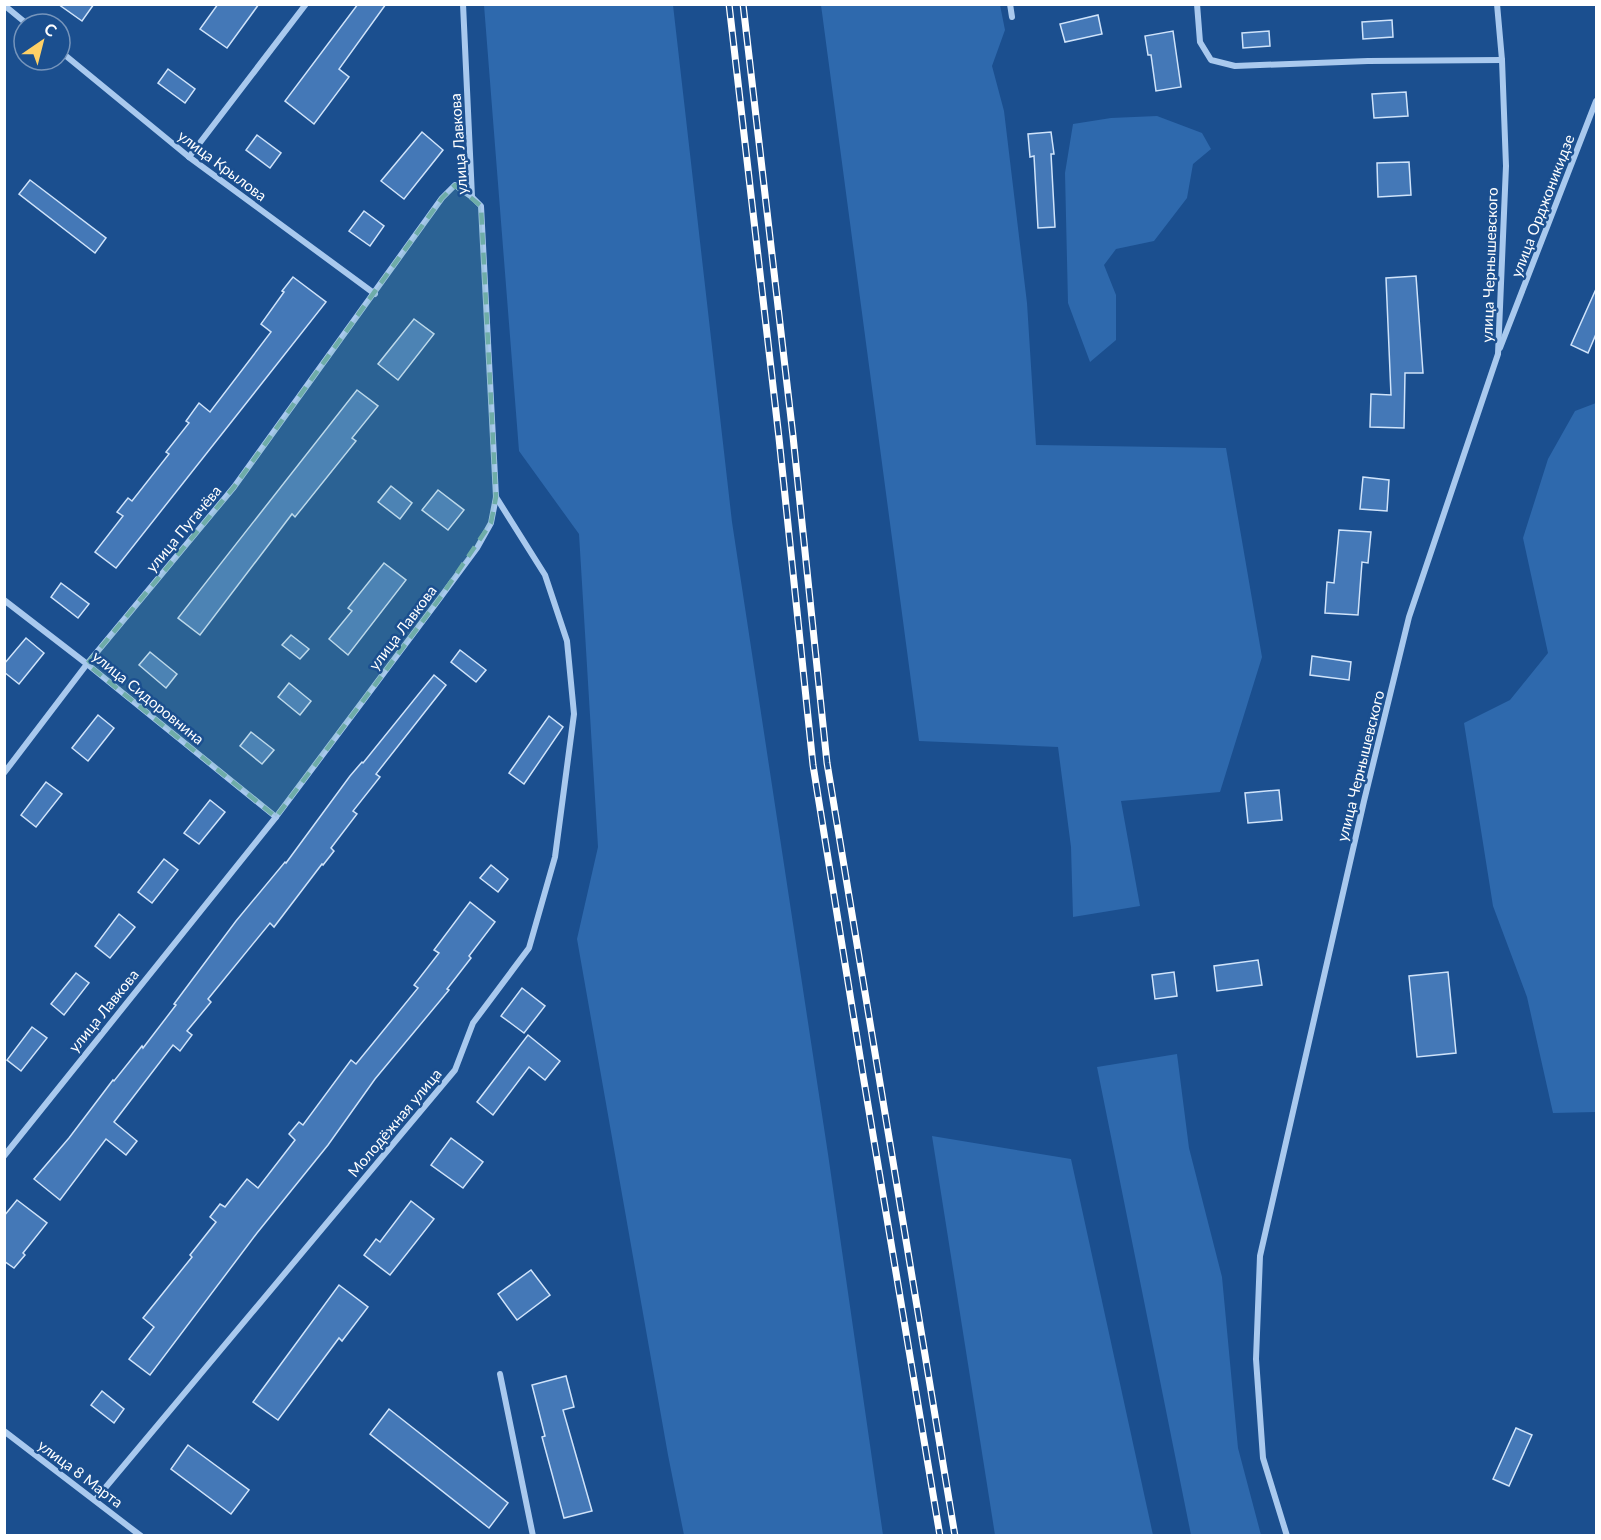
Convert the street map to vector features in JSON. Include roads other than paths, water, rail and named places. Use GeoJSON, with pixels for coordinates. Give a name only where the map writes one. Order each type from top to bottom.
{"type":"FeatureCollection","features":[{"type":"Feature","properties":{"kind":"street"},"geometry":{"type":"LineString","coordinates":[[189,157],[306,4]]}},
{"type":"Feature","properties":{"kind":"street","name":"улица Лавкова"},"geometry":{"type":"LineString","coordinates":[[4,1156],[276,817],[477,548],[491,523],[496,497],[481,206],[472,197],[463,4]]}},
{"type":"Feature","properties":{"kind":"street"},"geometry":{"type":"LineString","coordinates":[[1010,4],[1012,17]]}},
{"type":"Feature","properties":{"kind":"street"},"geometry":{"type":"LineString","coordinates":[[1197,4],[1200,42],[1211,60],[1235,66],[1368,61],[1502,60]]}},
{"type":"Feature","properties":{"kind":"street","name":"улица Чернышевского"},"geometry":{"type":"LineString","coordinates":[[1287,1536],[1263,1458],[1256,1359],[1260,1256],[1364,801],[1409,617],[1498,354],[1506,166],[1502,60],[1497,4]]}},
{"type":"Feature","properties":{"kind":"street","name":"улица Крылова"},"geometry":{"type":"LineString","coordinates":[[72,61],[189,157],[375,294]]}},
{"type":"Feature","properties":{"kind":"street","name":"улица Орджоникидзе"},"geometry":{"type":"LineString","coordinates":[[1498,354],[1596,101]]}},
{"type":"Feature","properties":{"kind":"street","name":"улица Пугачёва"},"geometry":{"type":"LineString","coordinates":[[4,773],[87,664],[234,487],[442,198],[455,185],[472,197]]}},
{"type":"Feature","properties":{"kind":"street","name":"Молодёжная улица"},"geometry":{"type":"LineString","coordinates":[[95,1500],[455,1070],[473,1023],[529,948],[555,857],[574,714],[567,640],[545,575],[496,497]]}},
{"type":"Feature","properties":{"kind":"street","name":"улица Сидоровнина"},"geometry":{"type":"LineString","coordinates":[[4,600],[276,817]]}},
{"type":"Feature","properties":{"kind":"street"},"geometry":{"type":"LineString","coordinates":[[500,1374],[533,1536]]}},
{"type":"Feature","properties":{"kind":"street","name":"улица 8 Марта"},"geometry":{"type":"LineString","coordinates":[[4,1431],[141,1536]]}},
{"type":"Feature","properties":{"kind":"railway"},"geometry":{"type":"LineString","coordinates":[[729,4],[779,438],[813,765],[940,1536]]}},
{"type":"Feature","properties":{"kind":"railway"},"geometry":{"type":"LineString","coordinates":[[743,4],[793,436],[827,763],[955,1536]]}}]}
